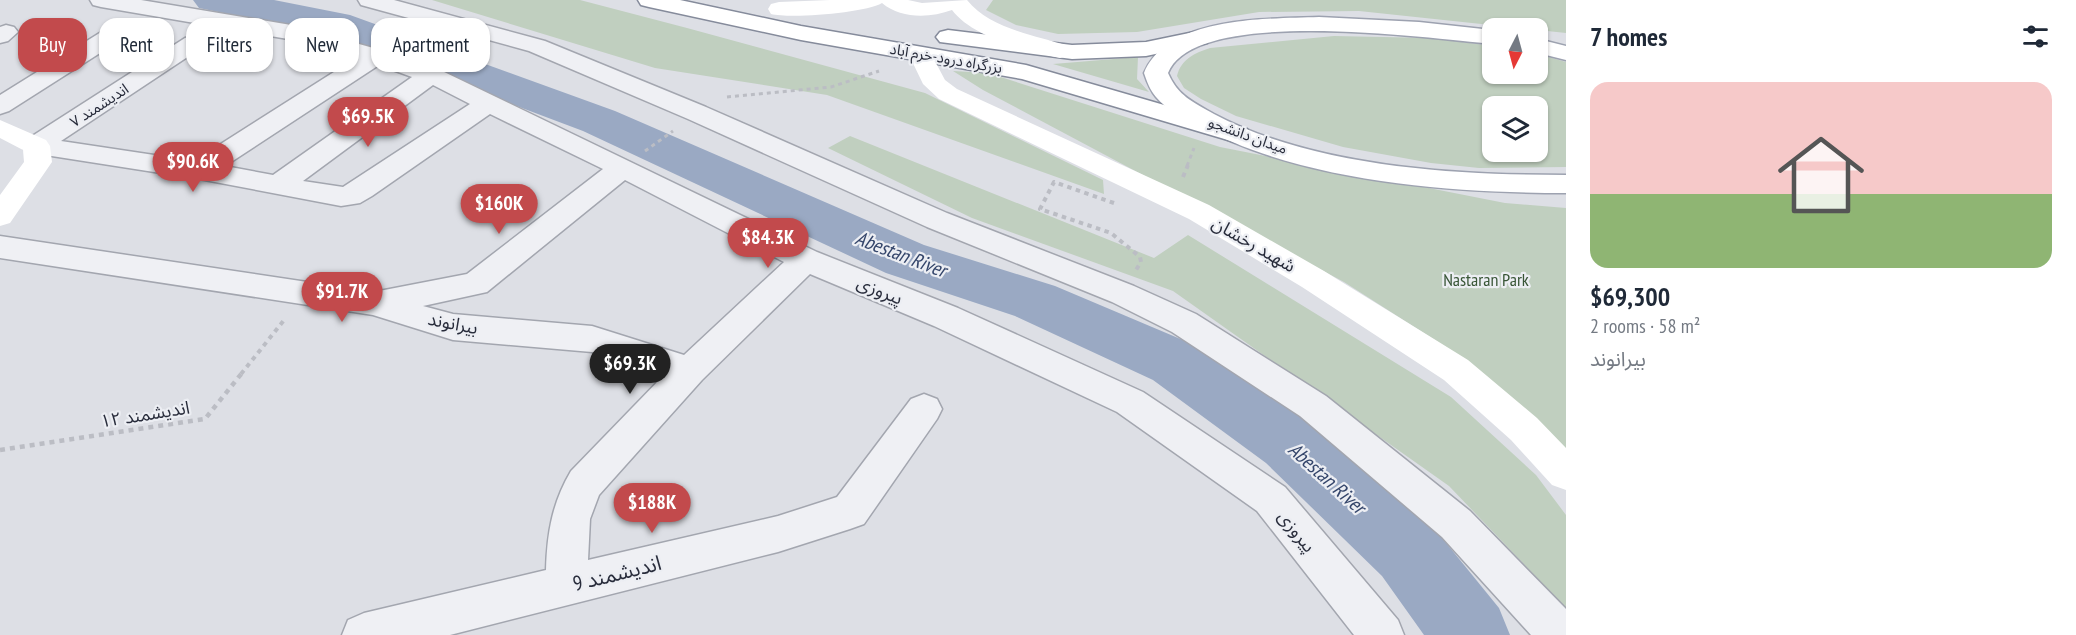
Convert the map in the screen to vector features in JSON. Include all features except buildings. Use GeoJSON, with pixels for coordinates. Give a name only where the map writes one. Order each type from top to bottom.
{"type":"FeatureCollection","features":[{"type":"Feature","properties":{"kind":"main road","name":"بزرگراه درود-خرم آباد"},"geometry":{"type":"LineString","coordinates":[[649,0],[790,31],[1026,72],[1238,135]]}},
{"type":"Feature","properties":{"kind":"main road","name":"بزرگراه درود-خرم آباد"},"geometry":{"type":"LineString","coordinates":[[736,0],[921,33],[1060,51],[1146,49],[1199,39]]}},
{"type":"Feature","properties":{"kind":"main road"},"geometry":{"type":"LineString","coordinates":[[779,9],[822,8],[873,0]]}},
{"type":"Feature","properties":{"kind":"main road"},"geometry":{"type":"LineString","coordinates":[[891,0],[902,6],[924,9],[944,6],[952,0]]}},
{"type":"Feature","properties":{"kind":"main road"},"geometry":{"type":"LineString","coordinates":[[956,0],[968,16],[993,30],[1060,51]]}},
{"type":"Feature","properties":{"kind":"main road","name":"میدان دانشجو"},"geometry":{"type":"LineString","coordinates":[[1482,36],[1402,26],[1308,24],[1257,27],[1199,39],[1177,48],[1162,60],[1156,73],[1161,87],[1176,102],[1194,113],[1238,135],[1327,160],[1394,173],[1474,181],[1566,184]]}},
{"type":"Feature","properties":{"kind":"main road","name":"شهید رخشان"},"geometry":{"type":"LineString","coordinates":[[921,55],[935,84],[948,94],[1175,201],[1313,279],[1456,370],[1524,429],[1566,473]]}},
{"type":"Feature","properties":{"kind":"main road"},"geometry":{"type":"LineString","coordinates":[[0,128],[36,146],[38,162],[0,216]]}},
{"type":"Feature","properties":{"kind":"street","name":"پیروزی"},"geometry":{"type":"LineString","coordinates":[[101,0],[291,32],[371,55]]}},
{"type":"Feature","properties":{"kind":"street"},"geometry":{"type":"LineString","coordinates":[[369,0],[537,46],[697,113],[937,220],[1123,294],[1184,323],[1322,414],[1456,524],[1561,635]]}},
{"type":"Feature","properties":{"kind":"street"},"geometry":{"type":"LineString","coordinates":[[0,106],[99,43]]}},
{"type":"Feature","properties":{"kind":"street","name":"اندیشمند ۷"},"geometry":{"type":"LineString","coordinates":[[36,146],[186,48]]}},
{"type":"Feature","properties":{"kind":"street"},"geometry":{"type":"LineString","coordinates":[[199,170],[371,59]]}},
{"type":"Feature","properties":{"kind":"street","name":"پیروزی"},"geometry":{"type":"LineString","coordinates":[[421,72],[623,168],[806,260],[946,317],[1130,402],[1271,499],[1382,635]]}},
{"type":"Feature","properties":{"kind":"street"},"geometry":{"type":"LineString","coordinates":[[280,184],[430,75]]}},
{"type":"Feature","properties":{"kind":"street"},"geometry":{"type":"LineString","coordinates":[[36,146],[199,170],[341,197],[351,196],[487,104]]}},
{"type":"Feature","properties":{"kind":"street"},"geometry":{"type":"LineString","coordinates":[[374,303],[476,284],[623,168]]}},
{"type":"Feature","properties":{"kind":"street","name":"بیرانوند"},"geometry":{"type":"LineString","coordinates":[[0,247],[374,303],[453,327],[591,339],[690,370]]}},
{"type":"Feature","properties":{"kind":"street"},"geometry":{"type":"LineString","coordinates":[[567,586],[570,517],[576,496],[690,370],[806,260]]}},
{"type":"Feature","properties":{"kind":"street","name":"اندیشمند 9"},"geometry":{"type":"LineString","coordinates":[[364,635],[778,534],[850,511],[924,409]]}},
{"type":"Feature","properties":{"kind":"path"},"geometry":{"type":"LineString","coordinates":[[623,168],[697,113],[724,97],[831,87],[857,80]]}},
{"type":"Feature","properties":{"kind":"path"},"geometry":{"type":"LineString","coordinates":[[1175,201],[1202,124]]}},
{"type":"Feature","properties":{"kind":"path"},"geometry":{"type":"LineString","coordinates":[[1122,203],[1111,203],[1054,182],[1040,209],[1112,233],[1140,257],[1141,262]]}},
{"type":"Feature","properties":{"kind":"path","name":"اندیشمند ۱۲"},"geometry":{"type":"LineString","coordinates":[[0,450],[206,418],[307,292]]}},
{"type":"Feature","properties":{"kind":"green space"},"geometry":{"type":"Polygon","coordinates":[[[432,0],[580,0],[925,93],[1103,180],[1104,194],[827,95],[655,68],[432,0]]]}},
{"type":"Feature","properties":{"kind":"green space"},"geometry":{"type":"Polygon","coordinates":[[[993,0],[1566,0],[1566,33],[1548,31],[1548,18],[1482,18],[1482,24],[1359,11],[1259,12],[1137,32],[1058,34],[1016,25],[986,10],[993,0]]]}},
{"type":"Feature","properties":{"kind":"green space"},"geometry":{"type":"Polygon","coordinates":[[[1334,36],[1432,38],[1482,45],[1482,84],[1548,84],[1548,57],[1566,62],[1566,167],[1479,168],[1431,163],[1343,147],[1236,116],[1184,88],[1177,76],[1185,61],[1210,48],[1334,36]]]}},
{"type":"Feature","properties":{"kind":"green space"},"geometry":{"type":"Polygon","coordinates":[[[1138,57],[1137,79],[1149,92],[1053,64],[1138,57]]]}},
{"type":"Feature","properties":{"kind":"green space","name":"Nastaran Park"},"geometry":{"type":"Polygon","coordinates":[[[953,71],[988,73],[1220,147],[1505,203],[1566,208],[1566,460],[1452,351],[1344,282],[983,90],[953,71]]]}},
{"type":"Feature","properties":{"kind":"green space"},"geometry":{"type":"Polygon","coordinates":[[[850,136],[1154,258],[1188,235],[1451,397],[1536,475],[1566,515],[1566,608],[1449,486],[1173,291],[972,218],[828,148],[850,136]]]}},
{"type":"Feature","properties":{"kind":"waterway","name":"Abestan River"},"geometry":{"type":"LineString","coordinates":[[213,0],[336,24],[462,69],[599,121],[905,259],[1035,301],[1175,363],[1289,443],[1408,552],[1471,635]]}}]}
